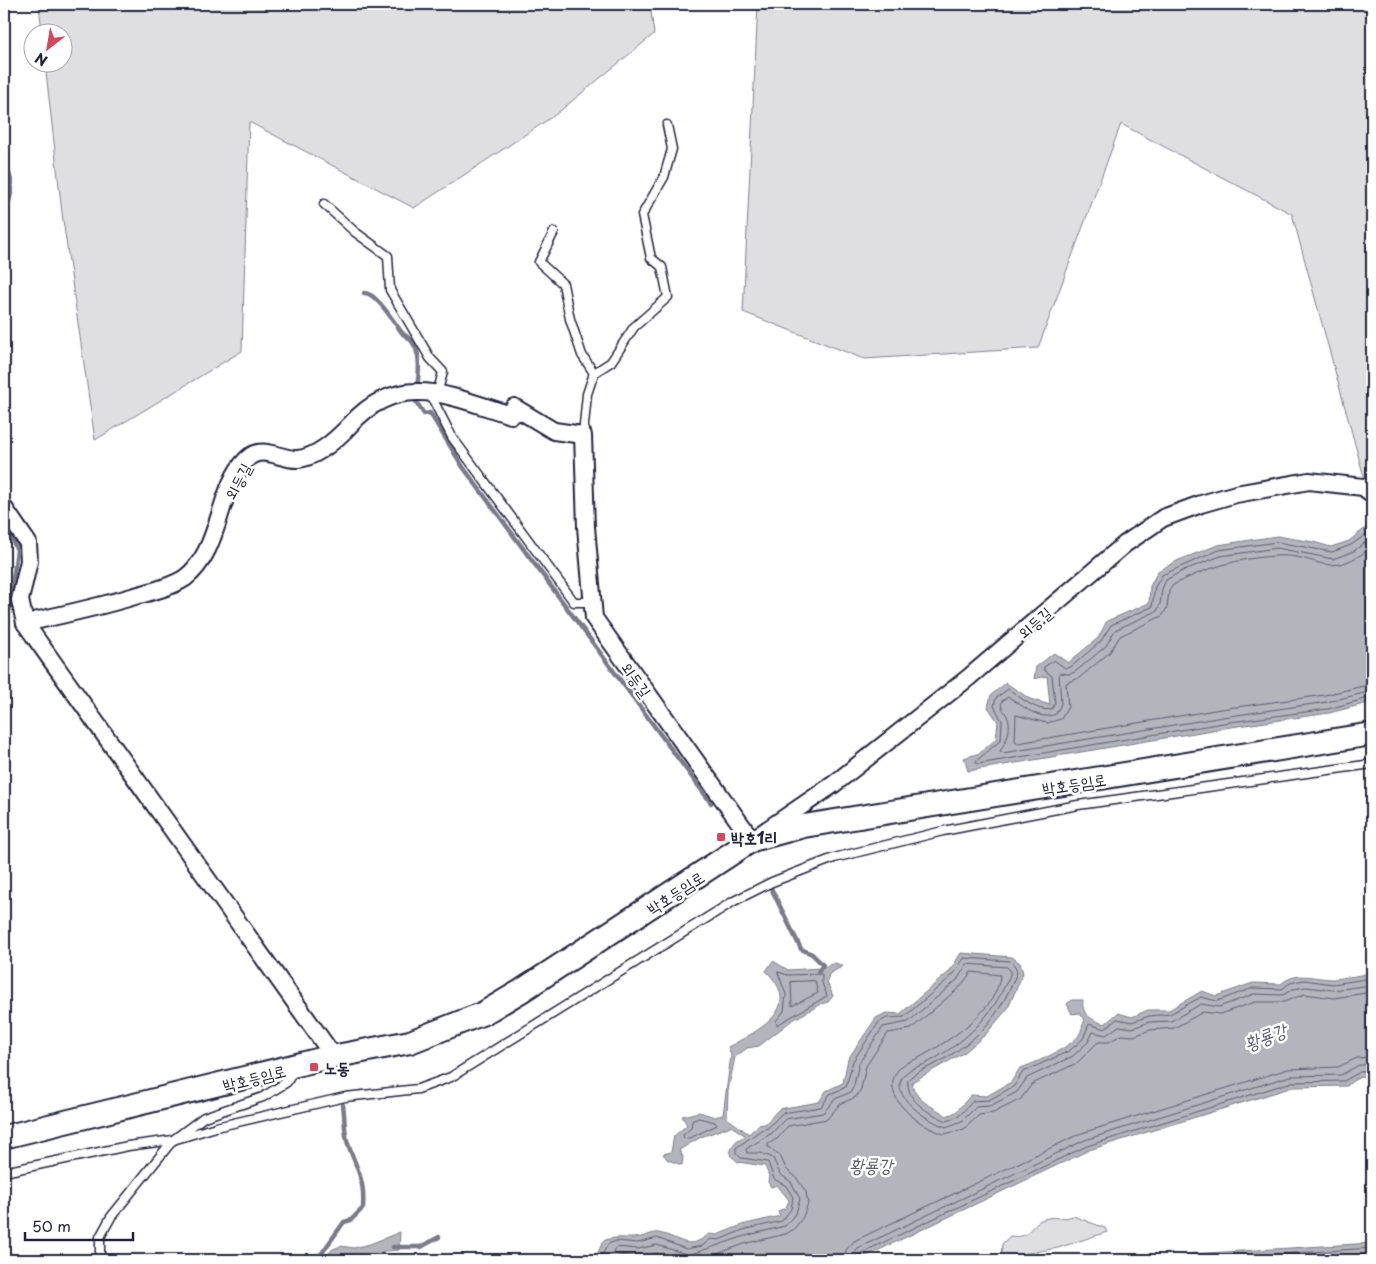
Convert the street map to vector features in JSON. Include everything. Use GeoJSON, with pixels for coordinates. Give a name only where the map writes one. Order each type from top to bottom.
{"type":"FeatureCollection","features":[{"type":"Feature","properties":{"kind":"street","name":"외등길"},"geometry":{"type":"LineString","coordinates":[[25,623],[135,597],[184,578],[204,556],[230,489],[248,458],[256,453],[268,453],[298,459],[322,449],[340,436],[358,416],[385,397],[408,392],[452,395],[511,415],[515,413],[514,407],[554,431],[583,435],[586,527],[594,618],[752,840],[834,784],[968,678],[1124,544],[1163,518],[1236,494],[1309,481],[1363,487],[1372,494]]}},
{"type":"Feature","properties":{"kind":"street"},"geometry":{"type":"LineString","coordinates":[[4,508],[28,543],[29,561],[20,600],[25,623],[334,1057]]}},
{"type":"Feature","properties":{"kind":"street","name":"박호등임로"},"geometry":{"type":"LineString","coordinates":[[4,1137],[334,1057],[410,1042],[484,1013],[752,840],[804,826],[1372,734]]}},
{"type":"Feature","properties":{"kind":"lane"},"geometry":{"type":"LineString","coordinates":[[583,435],[587,394],[594,373],[611,362],[634,327],[668,297],[662,267],[651,258],[642,215],[664,177],[672,149],[667,125]]}},
{"type":"Feature","properties":{"kind":"lane"},"geometry":{"type":"LineString","coordinates":[[324,204],[354,232],[388,256],[390,290],[430,358],[443,372],[434,394],[452,437],[574,602],[592,602]]}},
{"type":"Feature","properties":{"kind":"lane"},"geometry":{"type":"LineString","coordinates":[[554,232],[539,262],[563,284],[570,319],[582,355],[594,373]]}},
{"type":"Feature","properties":{"kind":"lane"},"geometry":{"type":"LineString","coordinates":[[4,1172],[128,1146],[173,1140],[216,1127],[345,1097],[418,1089],[451,1077],[734,901],[772,882],[834,858],[934,833],[1078,805],[1372,764]]}},
{"type":"Feature","properties":{"kind":"lane"},"geometry":{"type":"LineString","coordinates":[[100,1260],[100,1237],[111,1217],[173,1140],[204,1117],[263,1097],[286,1082],[296,1067]]}},
{"type":"Feature","properties":{"kind":"shaded area"},"geometry":{"type":"Polygon","coordinates":[[[39,4],[650,4],[654,34],[555,115],[414,208],[249,122],[242,351],[95,440],[62,213],[46,72],[72,72],[72,22],[41,22],[39,4]]]}},
{"type":"Feature","properties":{"kind":"shaded area"},"geometry":{"type":"Polygon","coordinates":[[[758,4],[1372,4],[1372,484],[1364,477],[1292,214],[1121,124],[1038,348],[864,359],[743,312],[758,4]]]}},
{"type":"Feature","properties":{"kind":"shaded area"},"geometry":{"type":"Polygon","coordinates":[[[1073,1216],[1105,1228],[1107,1232],[1058,1248],[1028,1253],[1010,1260],[1001,1260],[1002,1244],[1010,1236],[1022,1236],[1041,1220],[1073,1216]]]}},
{"type":"Feature","properties":{"kind":"water"},"geometry":{"type":"Polygon","coordinates":[[[1372,523],[1372,702],[1329,713],[1224,728],[968,771],[964,758],[980,753],[996,739],[998,722],[988,707],[991,695],[1006,683],[1030,699],[1050,705],[1047,676],[1034,679],[1036,667],[1054,653],[1068,663],[1098,638],[1107,621],[1149,603],[1150,586],[1158,571],[1179,560],[1218,545],[1277,536],[1331,547],[1349,541],[1372,523]]]}},
{"type":"Feature","properties":{"kind":"water","name":"황룡강"},"geometry":{"type":"Polygon","coordinates":[[[961,953],[1012,957],[1020,963],[1023,973],[1008,1008],[986,1034],[965,1052],[912,1082],[916,1094],[920,1098],[947,1116],[956,1112],[971,1095],[987,1096],[1011,1082],[1020,1068],[1052,1054],[1075,1039],[1080,1033],[1085,1020],[1079,1013],[1072,1014],[1067,1004],[1072,1000],[1083,1000],[1084,1010],[1088,1016],[1105,1024],[1118,1013],[1132,1017],[1148,1010],[1169,1010],[1202,991],[1216,996],[1253,983],[1281,984],[1293,977],[1299,976],[1333,979],[1372,973],[1372,1077],[1358,1078],[1347,1086],[1293,1087],[1089,1150],[858,1260],[584,1260],[597,1255],[603,1241],[608,1239],[636,1238],[657,1233],[690,1243],[709,1234],[717,1235],[742,1225],[780,1216],[778,1211],[786,1208],[789,1200],[777,1185],[771,1187],[768,1182],[769,1176],[765,1166],[738,1162],[730,1155],[735,1142],[746,1136],[731,1126],[701,1137],[679,1150],[683,1157],[682,1165],[668,1160],[663,1154],[671,1152],[674,1136],[687,1125],[682,1116],[699,1112],[715,1117],[723,1115],[731,1055],[728,1047],[764,1026],[779,1007],[781,997],[777,984],[766,971],[773,961],[788,970],[821,968],[835,963],[843,966],[829,974],[827,982],[833,996],[828,1002],[791,1021],[759,1046],[747,1048],[735,1057],[728,1091],[727,1118],[749,1134],[758,1125],[765,1124],[779,1109],[819,1102],[826,1091],[843,1083],[848,1059],[876,1018],[886,1013],[900,1014],[949,972],[961,953]]]}},
{"type":"Feature","properties":{"kind":"water"},"geometry":{"type":"Polygon","coordinates":[[[400,1232],[399,1250],[384,1251],[360,1260],[306,1260],[326,1256],[333,1249],[341,1246],[354,1248],[400,1232]]]}},
{"type":"Feature","properties":{"kind":"water"},"geometry":{"type":"Polygon","coordinates":[[[1372,1243],[1372,1260],[1173,1260],[1192,1254],[1372,1243]]]}},
{"type":"Feature","properties":{"kind":"water"},"geometry":{"type":"Polygon","coordinates":[[[4,1251],[15,1255],[35,1257],[65,1256],[84,1260],[4,1260],[4,1251]]]}},
{"type":"Feature","properties":{"kind":"waterway"},"geometry":{"type":"LineString","coordinates":[[4,163],[10,175],[12,187],[10,199],[4,211]]}},
{"type":"Feature","properties":{"kind":"waterway"},"geometry":{"type":"LineString","coordinates":[[364,293],[369,294],[380,303],[403,334],[414,344],[417,350],[419,365],[417,387]]}},
{"type":"Feature","properties":{"kind":"waterway"},"geometry":{"type":"LineString","coordinates":[[413,397],[424,414],[430,413],[463,467],[711,803]]}},
{"type":"Feature","properties":{"kind":"waterway"},"geometry":{"type":"LineString","coordinates":[[4,522],[17,550],[9,609]]}},
{"type":"Feature","properties":{"kind":"waterway"},"geometry":{"type":"LineString","coordinates":[[28,641],[152,815]]}},
{"type":"Feature","properties":{"kind":"waterway"},"geometry":{"type":"LineString","coordinates":[[772,890],[801,949],[812,954],[823,965],[818,972]]}},
{"type":"Feature","properties":{"kind":"waterway"},"geometry":{"type":"LineString","coordinates":[[317,1260],[344,1222],[351,1220],[363,1208],[362,1182],[347,1140],[343,1105]]}},
{"type":"Feature","properties":{"kind":"waterway"},"geometry":{"type":"LineString","coordinates":[[393,1247],[421,1247],[439,1237]]}},
{"type":"Feature","properties":{"kind":"place","name":"박호1리"},"geometry":{"type":"Point","coordinates":[721,837]}},
{"type":"Feature","properties":{"kind":"place","name":"노동"},"geometry":{"type":"Point","coordinates":[314,1067]}}]}
